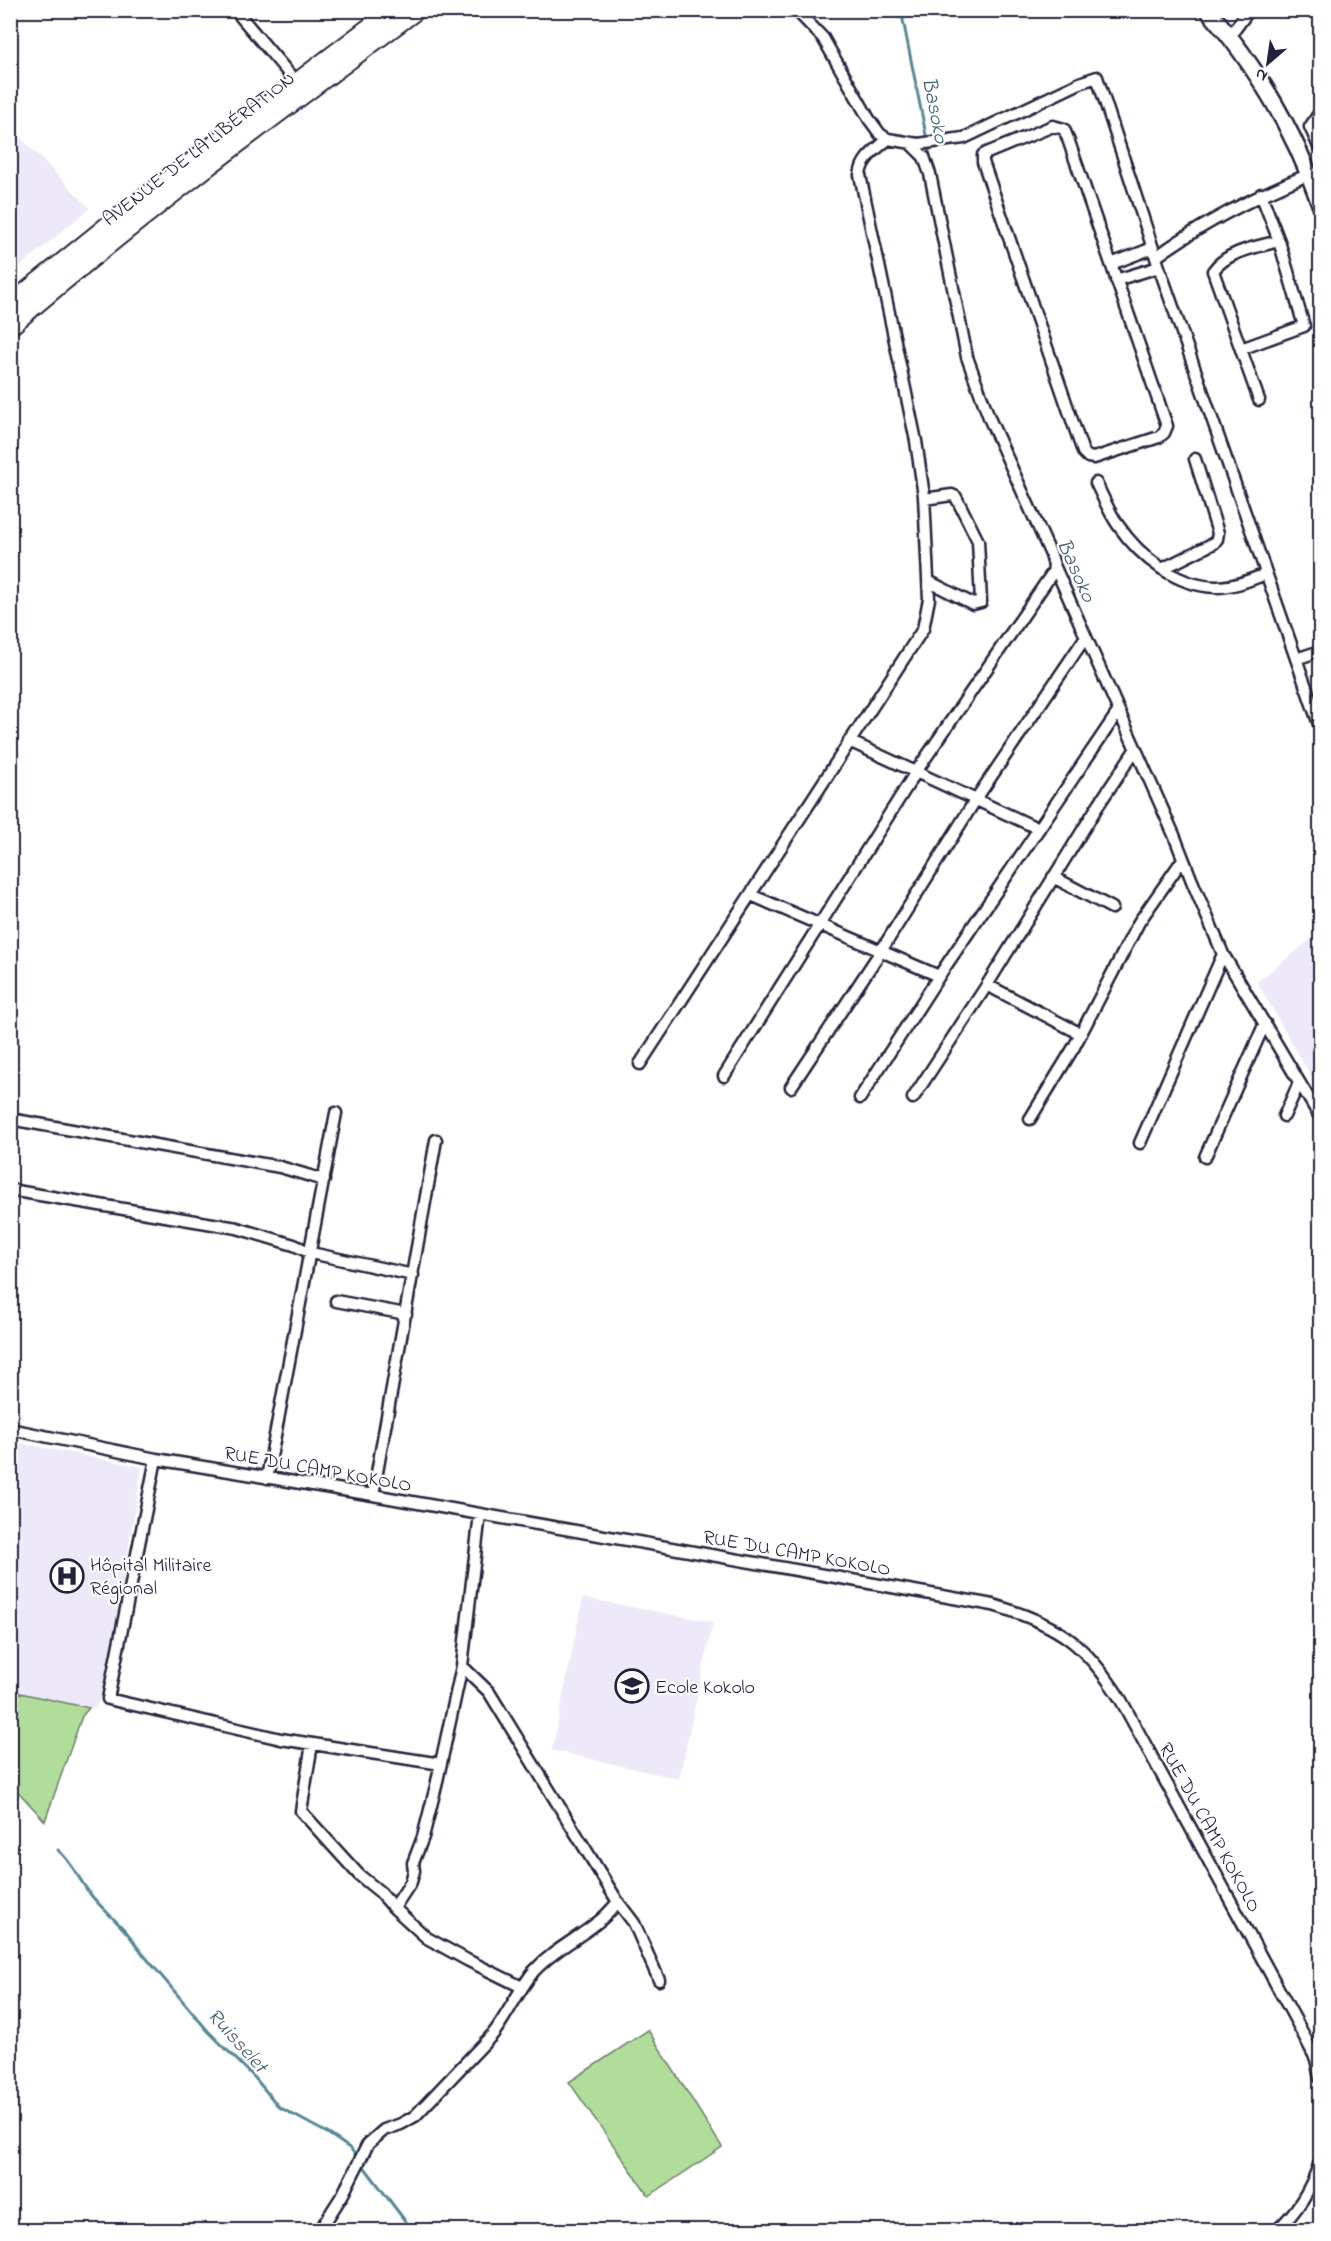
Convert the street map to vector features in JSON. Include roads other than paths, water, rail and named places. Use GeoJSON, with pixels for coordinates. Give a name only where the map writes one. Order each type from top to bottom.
{"type":"FeatureCollection","features":[{"type":"Feature","properties":{"kind":"highway","name":"AVENUE DE LA LIBÉRATION"},"geometry":{"type":"LineString","coordinates":[[10,305],[109,225],[393,10]]}},
{"type":"Feature","properties":{"kind":"highway","name":"AVENUE DE LA LIBÉRATION"},"geometry":{"type":"LineString","coordinates":[[10,326],[119,237],[416,10]]}},
{"type":"Feature","properties":{"kind":"main road"},"geometry":{"type":"LineString","coordinates":[[1208,10],[1230,36],[1268,90],[1295,141],[1320,204]]}},
{"type":"Feature","properties":{"kind":"street"},"geometry":{"type":"LineString","coordinates":[[235,10],[296,82]]}},
{"type":"Feature","properties":{"kind":"street"},"geometry":{"type":"LineString","coordinates":[[796,10],[823,38],[869,119],[880,134],[888,139],[914,143],[963,138],[1097,77],[1156,257],[1320,727]]}},
{"type":"Feature","properties":{"kind":"street"},"geometry":{"type":"LineString","coordinates":[[1230,36],[1249,10]]}},
{"type":"Feature","properties":{"kind":"street"},"geometry":{"type":"LineString","coordinates":[[1310,127],[1320,112]]}},
{"type":"Feature","properties":{"kind":"street"},"geometry":{"type":"LineString","coordinates":[[1053,126],[1064,129],[1111,264],[1167,426],[1159,437],[1095,458],[1088,458],[1083,452],[983,162],[983,155],[1053,126]]}},
{"type":"Feature","properties":{"kind":"street"},"geometry":{"type":"LineString","coordinates":[[1310,127],[1320,134]]}},
{"type":"Feature","properties":{"kind":"street"},"geometry":{"type":"LineString","coordinates":[[1310,127],[1320,149]]}},
{"type":"Feature","properties":{"kind":"street"},"geometry":{"type":"LineString","coordinates":[[640,1064],[923,629],[929,599],[924,499],[916,441],[860,175],[864,160],[888,139]]}},
{"type":"Feature","properties":{"kind":"street"},"geometry":{"type":"LineString","coordinates":[[914,143],[924,157],[930,174],[968,357],[990,420],[1223,954],[1320,1117]]}},
{"type":"Feature","properties":{"kind":"street"},"geometry":{"type":"LineString","coordinates":[[1116,280],[1202,226],[1261,194],[1310,174]]}},
{"type":"Feature","properties":{"kind":"street"},"geometry":{"type":"LineString","coordinates":[[1241,349],[1304,326],[1279,241],[1261,194]]}},
{"type":"Feature","properties":{"kind":"street"},"geometry":{"type":"LineString","coordinates":[[1259,400],[1213,271],[1220,262],[1239,252],[1279,241]]}},
{"type":"Feature","properties":{"kind":"street"},"geometry":{"type":"LineString","coordinates":[[1111,264],[1156,257]]}},
{"type":"Feature","properties":{"kind":"street"},"geometry":{"type":"LineString","coordinates":[[1162,569],[1214,543],[1217,539],[1218,533],[1195,459]]}},
{"type":"Feature","properties":{"kind":"street"},"geometry":{"type":"LineString","coordinates":[[1096,483],[1117,523],[1134,545],[1162,569],[1181,580],[1218,587],[1240,584],[1266,574]]}},
{"type":"Feature","properties":{"kind":"street"},"geometry":{"type":"LineString","coordinates":[[924,499],[952,495],[958,501],[978,541],[981,602],[973,604],[928,581]]}},
{"type":"Feature","properties":{"kind":"street"},"geometry":{"type":"LineString","coordinates":[[724,1076],[916,772],[1041,592],[1053,572],[1054,565]]}},
{"type":"Feature","properties":{"kind":"street"},"geometry":{"type":"LineString","coordinates":[[791,1086],[881,951],[976,799],[1085,638]]}},
{"type":"Feature","properties":{"kind":"street"},"geometry":{"type":"LineString","coordinates":[[1296,659],[1320,651]]}},
{"type":"Feature","properties":{"kind":"street"},"geometry":{"type":"LineString","coordinates":[[860,1098],[939,976],[1118,711]]}},
{"type":"Feature","properties":{"kind":"street"},"geometry":{"type":"LineString","coordinates":[[849,741],[1039,829]]}},
{"type":"Feature","properties":{"kind":"street"},"geometry":{"type":"LineString","coordinates":[[913,1098],[1135,750]]}},
{"type":"Feature","properties":{"kind":"street"},"geometry":{"type":"LineString","coordinates":[[1030,1119],[1081,1034],[1139,922],[1183,859]]}},
{"type":"Feature","properties":{"kind":"street"},"geometry":{"type":"LineString","coordinates":[[1053,877],[1112,908]]}},
{"type":"Feature","properties":{"kind":"street"},"geometry":{"type":"LineString","coordinates":[[751,895],[939,976]]}},
{"type":"Feature","properties":{"kind":"street"},"geometry":{"type":"LineString","coordinates":[[1140,1143],[1223,954]]}},
{"type":"Feature","properties":{"kind":"street"},"geometry":{"type":"LineString","coordinates":[[987,985],[1081,1034]]}},
{"type":"Feature","properties":{"kind":"street"},"geometry":{"type":"LineString","coordinates":[[1205,1157],[1265,1023]]}},
{"type":"Feature","properties":{"kind":"street"},"geometry":{"type":"LineString","coordinates":[[1284,1116],[1299,1083]]}},
{"type":"Feature","properties":{"kind":"street"},"geometry":{"type":"LineString","coordinates":[[267,1478],[336,1113]]}},
{"type":"Feature","properties":{"kind":"street"},"geometry":{"type":"LineString","coordinates":[[10,1119],[280,1167],[324,1180]]}},
{"type":"Feature","properties":{"kind":"street"},"geometry":{"type":"LineString","coordinates":[[373,1495],[436,1140]]}},
{"type":"Feature","properties":{"kind":"street"},"geometry":{"type":"LineString","coordinates":[[10,1190],[237,1228],[272,1238],[310,1253],[413,1275]]}},
{"type":"Feature","properties":{"kind":"street"},"geometry":{"type":"LineString","coordinates":[[336,1301],[406,1314]]}},
{"type":"Feature","properties":{"kind":"street","name":"RUE DU CAMP KOKOLO"},"geometry":{"type":"LineString","coordinates":[[10,1429],[156,1459],[373,1495],[993,1605],[1023,1614],[1068,1636],[1104,1674],[1121,1700],[1291,2011],[1316,2059],[1320,2078]]}},
{"type":"Feature","properties":{"kind":"street"},"geometry":{"type":"LineString","coordinates":[[156,1459],[108,1699],[281,1738],[441,1764]]}},
{"type":"Feature","properties":{"kind":"street"},"geometry":{"type":"LineString","coordinates":[[394,1908],[411,1882],[413,1863],[423,1837],[441,1764],[462,1666],[480,1514]]}},
{"type":"Feature","properties":{"kind":"street"},"geometry":{"type":"LineString","coordinates":[[462,1666],[489,1692],[618,1902],[634,1923],[658,1980]]}},
{"type":"Feature","properties":{"kind":"street"},"geometry":{"type":"LineString","coordinates":[[312,1744],[302,1811],[359,1875],[380,1892],[427,1938],[522,1987]]}},
{"type":"Feature","properties":{"kind":"street"},"geometry":{"type":"LineString","coordinates":[[320,2230],[340,2201],[368,2144],[384,2130],[415,2116],[494,2034],[535,1970],[599,1921],[618,1902]]}},
{"type":"Feature","properties":{"kind":"street"},"geometry":{"type":"LineString","coordinates":[[1276,2230],[1291,2218],[1306,2196],[1320,2162]]}},
{"type":"Feature","properties":{"kind":"waterway","name":"Basoko"},"geometry":{"type":"LineString","coordinates":[[901,10],[932,165]]}},
{"type":"Feature","properties":{"kind":"waterway","name":"Basoko"},"geometry":{"type":"LineString","coordinates":[[1016,464],[1035,507]]}},
{"type":"Feature","properties":{"kind":"waterway","name":"Basoko"},"geometry":{"type":"LineString","coordinates":[[1218,929],[1231,958]]}},
{"type":"Feature","properties":{"kind":"waterway","name":"Basoko"},"geometry":{"type":"LineString","coordinates":[[1299,1072],[1320,1106]]}},
{"type":"Feature","properties":{"kind":"waterway","name":"Ruisselet"},"geometry":{"type":"LineString","coordinates":[[58,1850],[97,1902],[128,1933],[137,1947],[208,2031],[255,2078],[279,2107],[329,2134],[351,2149],[358,2159]]}},
{"type":"Feature","properties":{"kind":"waterway","name":"Ruisselet"},"geometry":{"type":"LineString","coordinates":[[362,2164],[412,2230]]}},
{"type":"Feature","properties":{"kind":"place","name":"Hôpital Militaire Régional"},"geometry":{"type":"Point","coordinates":[67,1576]}},
{"type":"Feature","properties":{"kind":"place","name":"Ecole Kokolo"},"geometry":{"type":"Point","coordinates":[632,1686]}}]}
